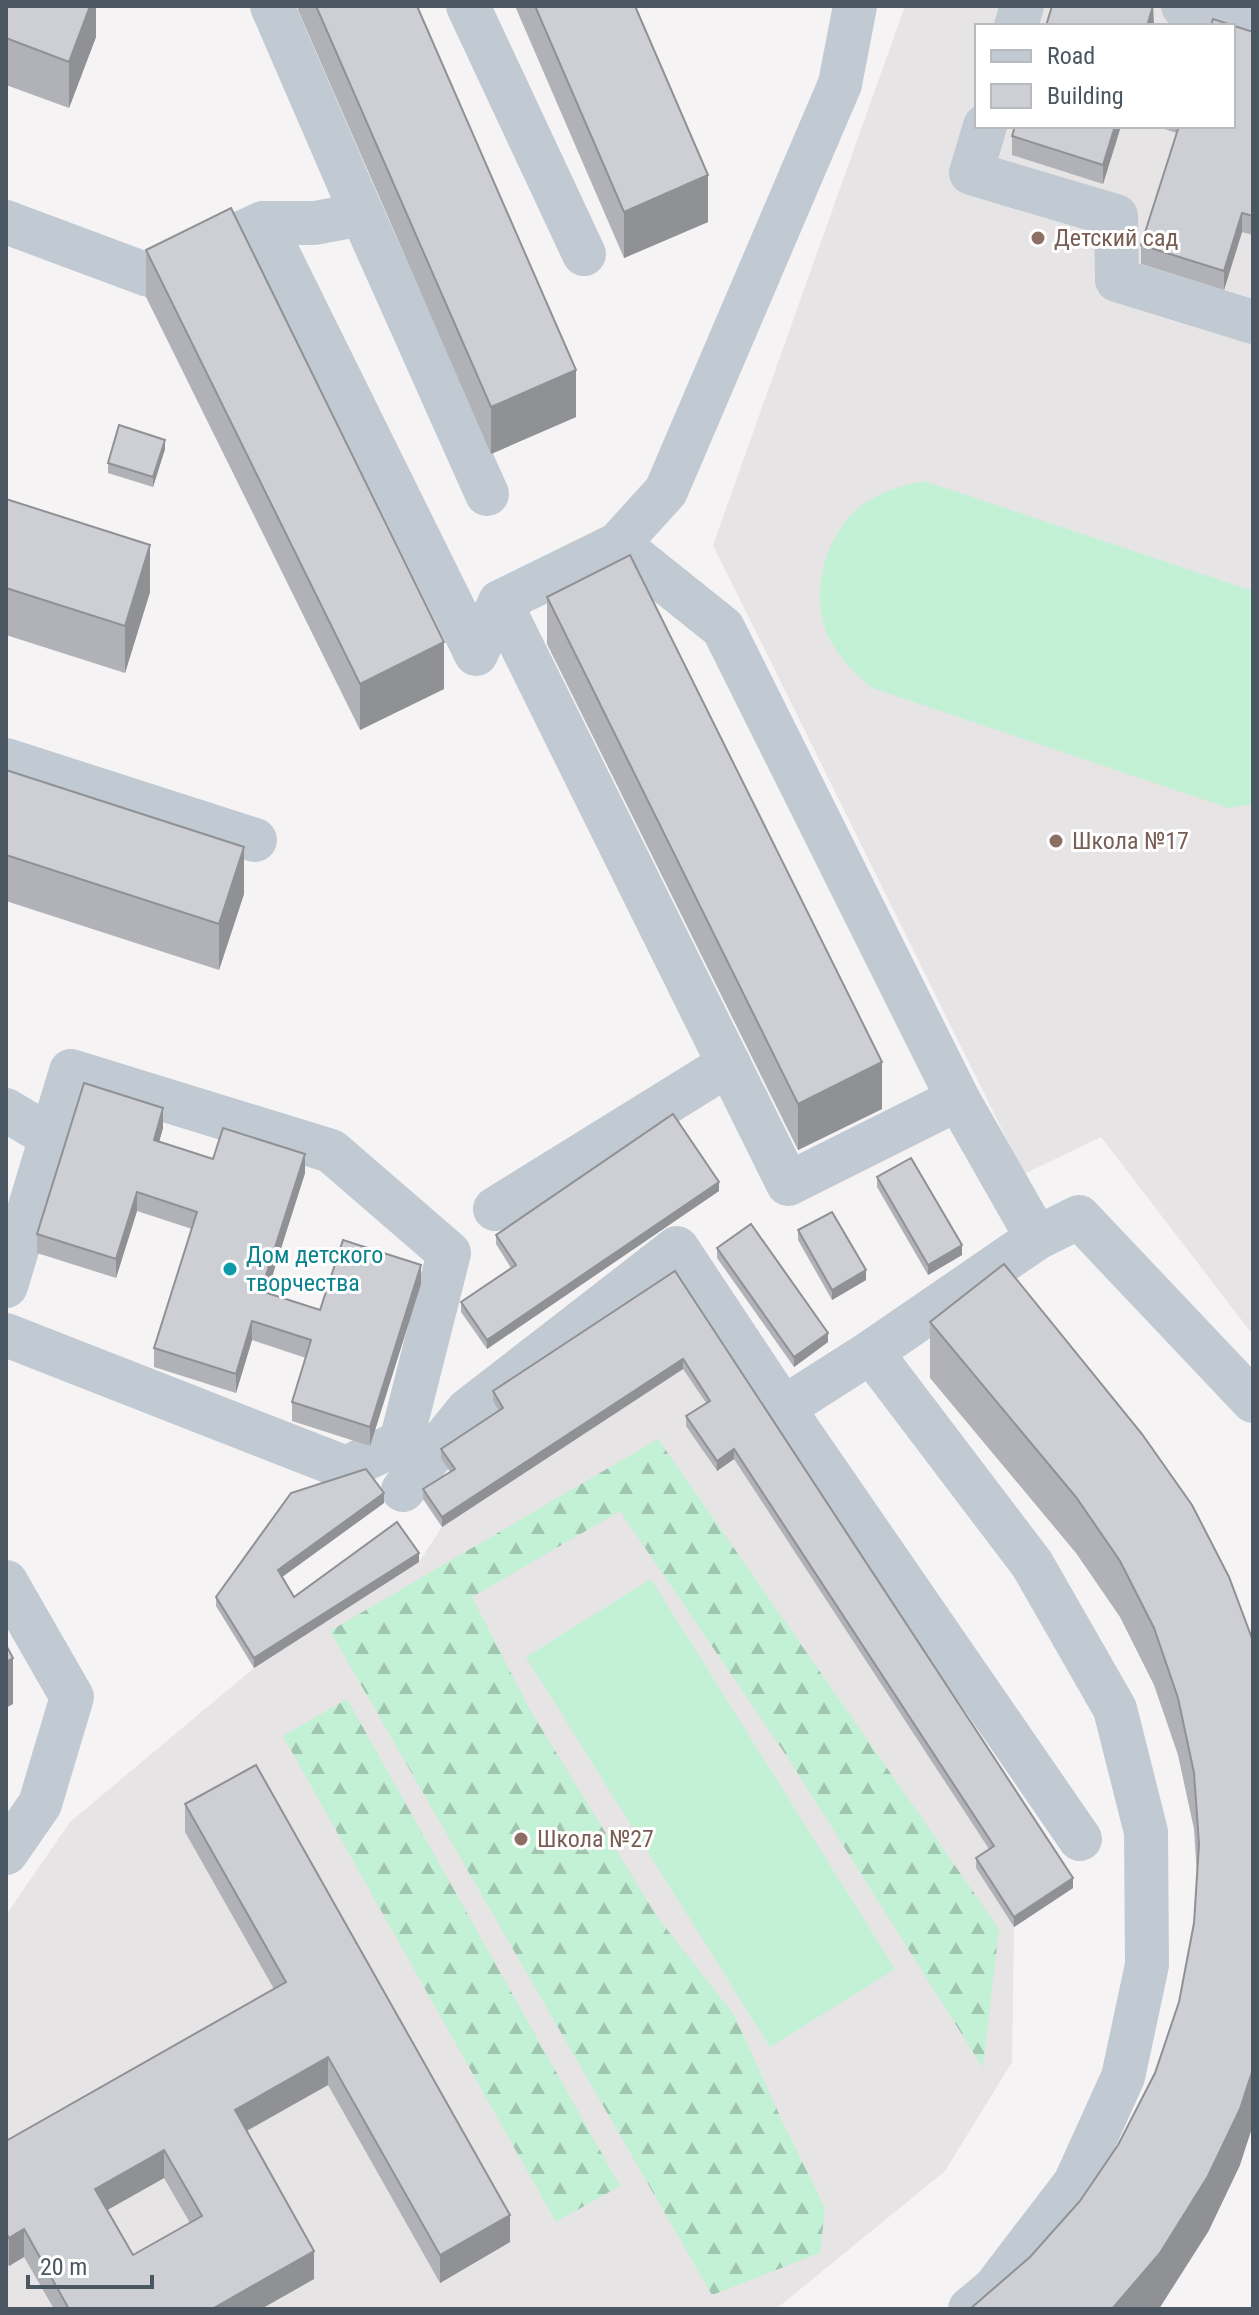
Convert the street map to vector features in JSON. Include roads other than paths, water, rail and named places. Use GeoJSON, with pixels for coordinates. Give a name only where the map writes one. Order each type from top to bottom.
{"type":"FeatureCollection","features":[{"type":"Feature","properties":{"kind":"street"},"geometry":{"type":"LineString","coordinates":[[272,6],[487,494]]}},
{"type":"Feature","properties":{"kind":"street"},"geometry":{"type":"LineString","coordinates":[[468,6],[584,254]]}},
{"type":"Feature","properties":{"kind":"street"},"geometry":{"type":"LineString","coordinates":[[263,223],[476,654],[500,602],[618,544],[666,491],[840,84],[855,6]]}},
{"type":"Feature","properties":{"kind":"street"},"geometry":{"type":"LineString","coordinates":[[1183,6],[1253,25]]}},
{"type":"Feature","properties":{"kind":"street"},"geometry":{"type":"LineString","coordinates":[[984,128],[971,173],[1116,216],[1117,280],[1253,322]]}},
{"type":"Feature","properties":{"kind":"street"},"geometry":{"type":"LineString","coordinates":[[6,222],[148,275],[263,223],[315,223],[362,214]]}},
{"type":"Feature","properties":{"kind":"street"},"geometry":{"type":"LineString","coordinates":[[618,544],[723,628],[958,1099],[1037,1238]]}},
{"type":"Feature","properties":{"kind":"street"},"geometry":{"type":"LineString","coordinates":[[500,602],[788,1184],[958,1099]]}},
{"type":"Feature","properties":{"kind":"street"},"geometry":{"type":"LineString","coordinates":[[6,760],[255,840]]}},
{"type":"Feature","properties":{"kind":"street"},"geometry":{"type":"LineString","coordinates":[[495,1209],[729,1064]]}},
{"type":"Feature","properties":{"kind":"street"},"geometry":{"type":"LineString","coordinates":[[6,1286],[71,1071],[331,1151],[449,1253],[401,1442],[346,1468],[6,1335]]}},
{"type":"Feature","properties":{"kind":"street"},"geometry":{"type":"LineString","coordinates":[[6,1110],[51,1137]]}},
{"type":"Feature","properties":{"kind":"street"},"geometry":{"type":"LineString","coordinates":[[783,1408],[871,1352],[1037,1238],[1079,1217],[1253,1401]]}},
{"type":"Feature","properties":{"kind":"street"},"geometry":{"type":"LineString","coordinates":[[403,1490],[467,1411],[677,1248],[783,1408],[1080,1839]]}},
{"type":"Feature","properties":{"kind":"street"},"geometry":{"type":"LineString","coordinates":[[871,1352],[1040,1577],[1115,1709],[1146,1832],[1147,1965],[1123,2077],[1075,2183],[994,2289],[970,2309]]}},
{"type":"Feature","properties":{"kind":"street"},"geometry":{"type":"LineString","coordinates":[[6,1582],[72,1697],[40,1804],[6,1853]]}},
{"type":"Feature","properties":{"kind":"place","name":"Детский сад"},"geometry":{"type":"Point","coordinates":[1038,238]}},
{"type":"Feature","properties":{"kind":"place","name":"Школа №17"},"geometry":{"type":"Point","coordinates":[1056,841]}},
{"type":"Feature","properties":{"kind":"place","name":"Дом детского творчества"},"geometry":{"type":"Point","coordinates":[230,1269]}},
{"type":"Feature","properties":{"kind":"place","name":"Школа №27"},"geometry":{"type":"Point","coordinates":[521,1839]}}]}
